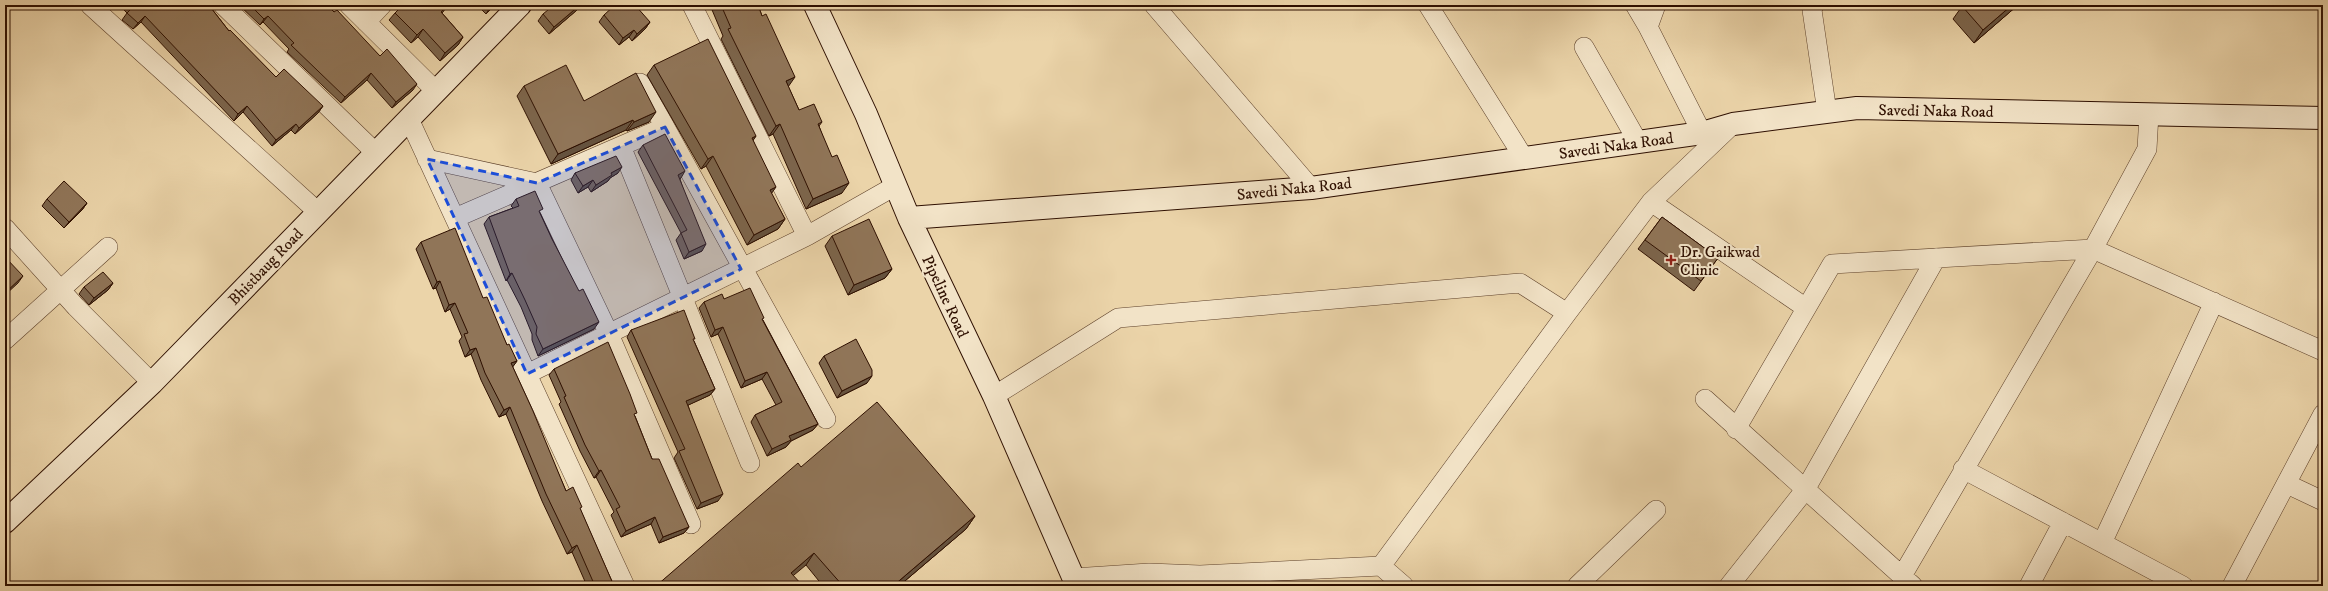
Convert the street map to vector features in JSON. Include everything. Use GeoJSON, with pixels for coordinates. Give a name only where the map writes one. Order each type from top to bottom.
{"type":"FeatureCollection","features":[{"type":"Feature","properties":{"kind":"street"},"geometry":{"type":"LineString","coordinates":[[90,5],[318,212]]}},
{"type":"Feature","properties":{"kind":"street"},"geometry":{"type":"LineString","coordinates":[[223,5],[376,153]]}},
{"type":"Feature","properties":{"kind":"street"},"geometry":{"type":"LineString","coordinates":[[349,5],[436,91]]}},
{"type":"Feature","properties":{"kind":"street"},"geometry":{"type":"LineString","coordinates":[[366,22],[382,5]]}},
{"type":"Feature","properties":{"kind":"street","name":"Bhistbaug Road"},"geometry":{"type":"LineString","coordinates":[[5,522],[152,383],[520,5]]}},
{"type":"Feature","properties":{"kind":"street"},"geometry":{"type":"LineString","coordinates":[[692,5],[807,236]]}},
{"type":"Feature","properties":{"kind":"street","name":"Pipeline Road"},"geometry":{"type":"LineString","coordinates":[[815,5],[866,114],[909,218],[994,396],[1075,582]]}},
{"type":"Feature","properties":{"kind":"street"},"geometry":{"type":"LineString","coordinates":[[1154,5],[1312,188]]}},
{"type":"Feature","properties":{"kind":"street"},"geometry":{"type":"LineString","coordinates":[[1428,5],[1524,158]]}},
{"type":"Feature","properties":{"kind":"street"},"geometry":{"type":"LineString","coordinates":[[1635,5],[1648,27],[1702,133]]}},
{"type":"Feature","properties":{"kind":"street"},"geometry":{"type":"LineString","coordinates":[[1648,27],[1656,5]]}},
{"type":"Feature","properties":{"kind":"street"},"geometry":{"type":"LineString","coordinates":[[1814,5],[1812,10],[1828,112]]}},
{"type":"Feature","properties":{"kind":"street"},"geometry":{"type":"LineString","coordinates":[[1584,47],[1638,142]]}},
{"type":"Feature","properties":{"kind":"street"},"geometry":{"type":"LineString","coordinates":[[640,83],[741,269],[826,419]]}},
{"type":"Feature","properties":{"kind":"street","name":"Savedi Naka Road"},"geometry":{"type":"LineString","coordinates":[[909,218],[1312,188],[1702,133],[1733,124],[1857,108],[2323,118]]}},
{"type":"Feature","properties":{"kind":"street"},"geometry":{"type":"LineString","coordinates":[[1705,400],[1907,581],[1963,469],[2093,249],[2147,149],[2149,114]]}},
{"type":"Feature","properties":{"kind":"street"},"geometry":{"type":"LineString","coordinates":[[409,119],[625,586]]}},
{"type":"Feature","properties":{"kind":"street"},"geometry":{"type":"LineString","coordinates":[[1381,566],[1567,313],[1651,202],[1733,124]]}},
{"type":"Feature","properties":{"kind":"street"},"geometry":{"type":"LineString","coordinates":[[455,218],[665,128]]}},
{"type":"Feature","properties":{"kind":"street"},"geometry":{"type":"LineString","coordinates":[[621,146],[750,463]]}},
{"type":"Feature","properties":{"kind":"street"},"geometry":{"type":"LineString","coordinates":[[428,159],[537,183]]}},
{"type":"Feature","properties":{"kind":"street"},"geometry":{"type":"LineString","coordinates":[[537,183],[608,334],[691,524]]}},
{"type":"Feature","properties":{"kind":"street"},"geometry":{"type":"LineString","coordinates":[[527,374],[807,236],[895,186]]}},
{"type":"Feature","properties":{"kind":"street"},"geometry":{"type":"LineString","coordinates":[[1651,202],[1806,308]]}},
{"type":"Feature","properties":{"kind":"street"},"geometry":{"type":"LineString","coordinates":[[5,228],[59,289],[152,383]]}},
{"type":"Feature","properties":{"kind":"street"},"geometry":{"type":"LineString","coordinates":[[5,340],[59,289],[108,246]]}},
{"type":"Feature","properties":{"kind":"street"},"geometry":{"type":"LineString","coordinates":[[1736,429],[1832,264],[2093,249],[2323,351]]}},
{"type":"Feature","properties":{"kind":"street"},"geometry":{"type":"LineString","coordinates":[[1729,586],[1805,490],[1936,258]]}},
{"type":"Feature","properties":{"kind":"street"},"geometry":{"type":"LineString","coordinates":[[994,396],[1118,318],[1520,284],[1567,313]]}},
{"type":"Feature","properties":{"kind":"street"},"geometry":{"type":"LineString","coordinates":[[2102,543],[2214,302]]}},
{"type":"Feature","properties":{"kind":"street"},"geometry":{"type":"LineString","coordinates":[[2232,586],[2288,484],[2323,414]]}},
{"type":"Feature","properties":{"kind":"street"},"geometry":{"type":"LineString","coordinates":[[1963,469],[2183,586]]}},
{"type":"Feature","properties":{"kind":"street"},"geometry":{"type":"LineString","coordinates":[[2288,484],[2323,501]]}},
{"type":"Feature","properties":{"kind":"street"},"geometry":{"type":"LineString","coordinates":[[1577,586],[1656,510]]}},
{"type":"Feature","properties":{"kind":"street"},"geometry":{"type":"LineString","coordinates":[[2029,586],[2063,522]]}},
{"type":"Feature","properties":{"kind":"street"},"geometry":{"type":"LineString","coordinates":[[1075,582],[1149,573],[1200,575],[1381,566],[1404,586]]}},
{"type":"Feature","properties":{"kind":"highlighted area"},"geometry":{"type":"Polygon","coordinates":[[[665,127],[741,269],[527,374],[427,159],[537,183],[665,127]]]}},
{"type":"Feature","properties":{"kind":"building"},"geometry":{"type":"Polygon","coordinates":[[[129,5],[214,5],[211,8],[229,31],[230,30],[276,77],[284,69],[323,106],[299,128],[296,124],[276,140],[247,106],[238,114],[145,16],[138,23],[127,13],[132,8],[129,5]]]}},
{"type":"Feature","properties":{"kind":"building"},"geometry":{"type":"Polygon","coordinates":[[[250,5],[327,5],[334,12],[337,10],[380,56],[387,49],[417,84],[396,102],[371,73],[345,97],[291,45],[294,43],[268,16],[264,19],[250,5]]]}},
{"type":"Feature","properties":{"kind":"building"},"geometry":{"type":"Polygon","coordinates":[[[403,5],[448,5],[441,12],[463,37],[445,53],[423,29],[417,35],[395,13],[403,5]]]}},
{"type":"Feature","properties":{"kind":"building"},"geometry":{"type":"Polygon","coordinates":[[[554,5],[580,5],[554,27],[543,14],[554,5]]]}},
{"type":"Feature","properties":{"kind":"building"},"geometry":{"type":"Polygon","coordinates":[[[615,5],[635,5],[650,22],[637,34],[634,30],[623,38],[604,15],[615,5]]]}},
{"type":"Feature","properties":{"kind":"building"},"geometry":{"type":"Polygon","coordinates":[[[721,5],[758,5],[762,16],[766,14],[795,77],[786,81],[799,110],[814,104],[822,122],[818,124],[832,157],[837,155],[849,183],[813,199],[780,124],[776,126],[728,29],[731,28],[721,5]]]}},
{"type":"Feature","properties":{"kind":"building"},"geometry":{"type":"Polygon","coordinates":[[[2012,5],[1983,30],[1962,6],[2012,5]]]}},
{"type":"Feature","properties":{"kind":"building"},"geometry":{"type":"Polygon","coordinates":[[[708,39],[756,136],[752,138],[776,187],[770,190],[785,219],[754,235],[713,156],[708,159],[654,65],[708,39]]]}},
{"type":"Feature","properties":{"kind":"building"},"geometry":{"type":"Polygon","coordinates":[[[566,65],[584,101],[636,73],[656,112],[634,122],[633,120],[558,154],[524,86],[566,65]]]}},
{"type":"Feature","properties":{"kind":"building"},"geometry":{"type":"Polygon","coordinates":[[[665,134],[685,171],[678,175],[706,244],[689,252],[681,233],[687,230],[643,145],[665,134]]]}},
{"type":"Feature","properties":{"kind":"building"},"geometry":{"type":"Polygon","coordinates":[[[616,156],[622,167],[611,173],[612,175],[596,185],[593,180],[583,186],[575,173],[616,156]]]}},
{"type":"Feature","properties":{"kind":"building"},"geometry":{"type":"Polygon","coordinates":[[[64,181],[87,203],[69,222],[47,199],[64,181]]]}},
{"type":"Feature","properties":{"kind":"building"},"geometry":{"type":"Polygon","coordinates":[[[535,191],[543,209],[539,211],[552,239],[579,291],[583,289],[599,322],[543,349],[536,334],[537,327],[512,273],[510,274],[489,217],[519,206],[516,199],[535,191]]]}},
{"type":"Feature","properties":{"kind":"building"},"geometry":{"type":"Polygon","coordinates":[[[1662,217],[1718,258],[1701,281],[1645,240],[1662,217]]]}},
{"type":"Feature","properties":{"kind":"building"},"geometry":{"type":"Polygon","coordinates":[[[869,219],[892,269],[854,285],[832,236],[869,219]]]}},
{"type":"Feature","properties":{"kind":"building"},"geometry":{"type":"Polygon","coordinates":[[[455,228],[483,298],[487,297],[507,345],[509,344],[517,361],[511,363],[533,411],[566,491],[573,487],[582,507],[580,508],[614,586],[595,586],[577,545],[572,548],[546,494],[510,407],[504,410],[485,373],[476,348],[470,350],[464,334],[468,333],[455,303],[449,305],[440,281],[437,282],[421,242],[455,228]]]}},
{"type":"Feature","properties":{"kind":"building"},"geometry":{"type":"Polygon","coordinates":[[[5,257],[23,276],[5,293],[5,257]]]}},
{"type":"Feature","properties":{"kind":"building"},"geometry":{"type":"Polygon","coordinates":[[[103,272],[113,283],[94,298],[84,287],[103,272]]]}},
{"type":"Feature","properties":{"kind":"building"},"geometry":{"type":"Polygon","coordinates":[[[750,288],[764,318],[762,319],[818,424],[789,436],[791,440],[772,449],[755,415],[782,402],[767,372],[745,381],[723,327],[715,330],[704,302],[722,294],[724,299],[750,288]]]}},
{"type":"Feature","properties":{"kind":"building"},"geometry":{"type":"Polygon","coordinates":[[[684,310],[695,339],[693,339],[715,389],[686,401],[723,494],[701,503],[679,451],[685,449],[631,330],[684,310]]]}},
{"type":"Feature","properties":{"kind":"building"},"geometry":{"type":"Polygon","coordinates":[[[856,339],[872,370],[872,376],[842,391],[824,356],[856,339]]]}},
{"type":"Feature","properties":{"kind":"building"},"geometry":{"type":"Polygon","coordinates":[[[608,342],[630,394],[637,413],[634,414],[652,459],[659,459],[689,527],[663,537],[655,517],[626,531],[616,509],[620,507],[601,470],[599,471],[585,445],[564,397],[566,396],[554,369],[608,342]]]}},
{"type":"Feature","properties":{"kind":"building"},"geometry":{"type":"Polygon","coordinates":[[[877,402],[975,516],[893,586],[854,586],[851,583],[848,586],[843,586],[814,553],[791,573],[803,586],[656,586],[798,463],[801,467],[877,402]]]}},
{"type":"Feature","properties":{"kind":"place","name":"Dr. Gaikwad Clinic"},"geometry":{"type":"Point","coordinates":[1671,260]}}]}
